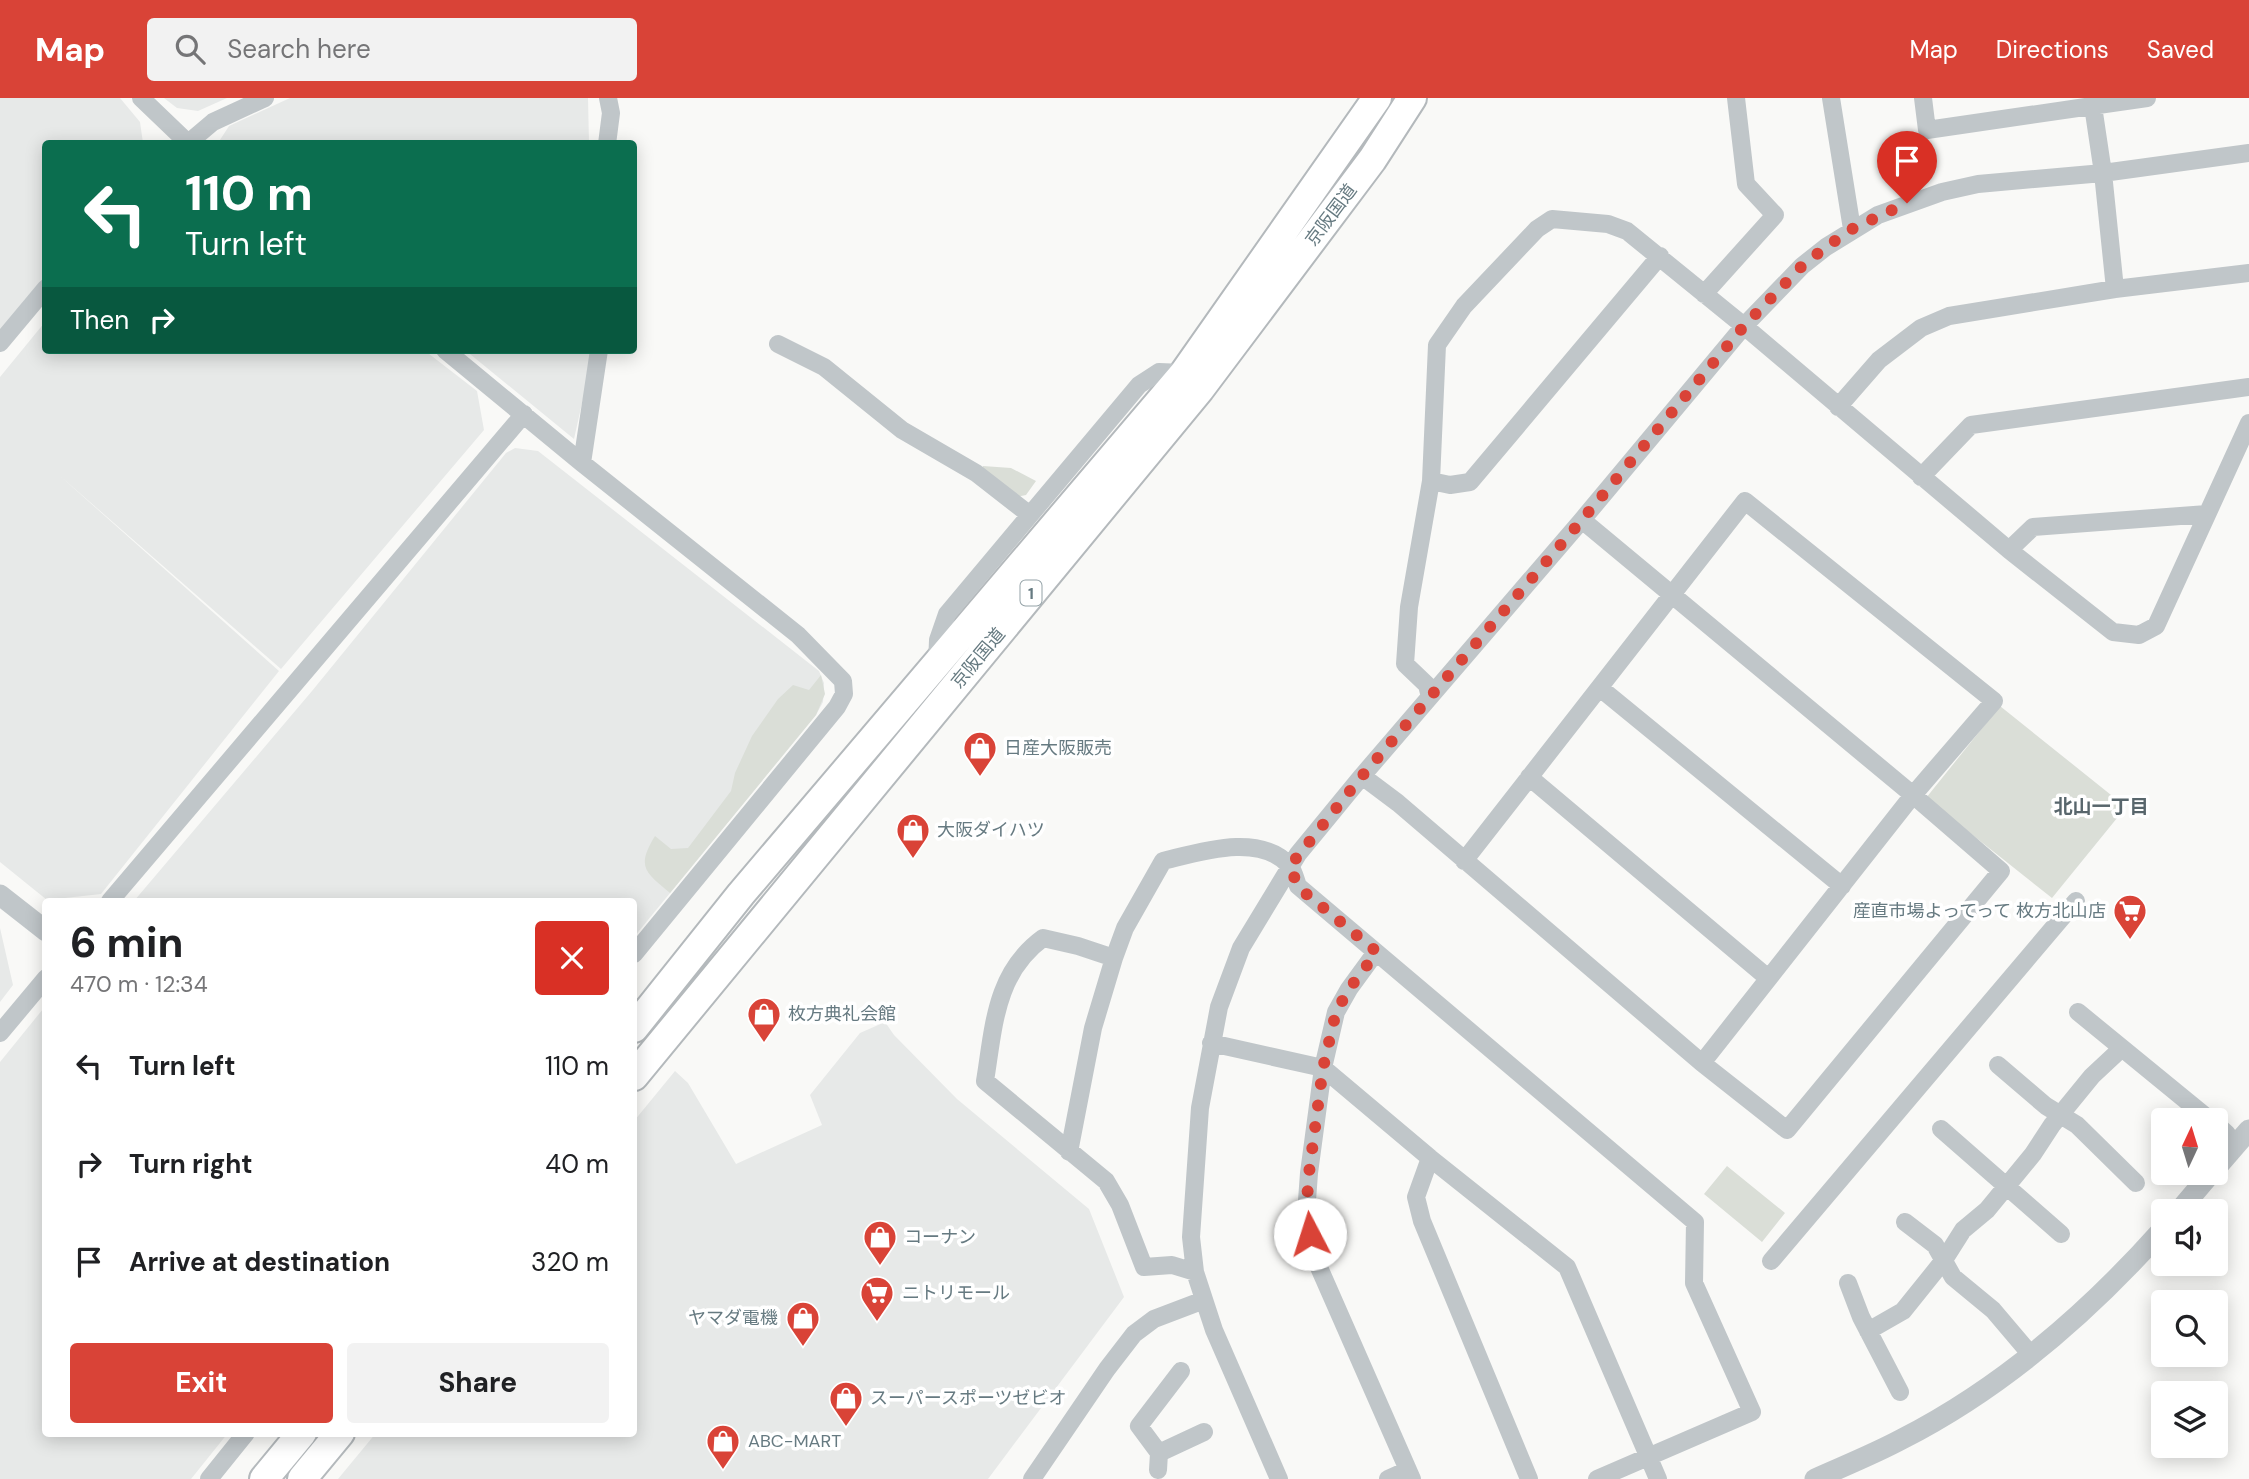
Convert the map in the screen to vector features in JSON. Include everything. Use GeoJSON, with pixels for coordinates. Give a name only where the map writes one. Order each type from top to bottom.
{"type":"FeatureCollection","features":[{"type":"Feature","properties":{"kind":"highway","name":"京阪国道"},"geometry":{"type":"LineString","coordinates":[[637,1024],[741,894],[1184,373],[1377,98]]}},
{"type":"Feature","properties":{"kind":"highway","name":"京阪国道"},"geometry":{"type":"LineString","coordinates":[[637,1072],[1200,389],[1372,160],[1412,98]]}},
{"type":"Feature","properties":{"kind":"highway"},"geometry":{"type":"LineString","coordinates":[[264,1479],[299,1437]]}},
{"type":"Feature","properties":{"kind":"highway"},"geometry":{"type":"LineString","coordinates":[[302,1479],[337,1437]]}},
{"type":"Feature","properties":{"kind":"street"},"geometry":{"type":"LineString","coordinates":[[141,98],[185,140]]}},
{"type":"Feature","properties":{"kind":"street"},"geometry":{"type":"LineString","coordinates":[[192,140],[213,122],[265,98]]}},
{"type":"Feature","properties":{"kind":"street"},"geometry":{"type":"LineString","coordinates":[[608,98],[611,113],[608,140]]}},
{"type":"Feature","properties":{"kind":"street"},"geometry":{"type":"LineString","coordinates":[[1704,294],[1775,215],[1746,184],[1736,98]]}},
{"type":"Feature","properties":{"kind":"street"},"geometry":{"type":"LineString","coordinates":[[1831,98],[1852,229]]}},
{"type":"Feature","properties":{"kind":"street"},"geometry":{"type":"LineString","coordinates":[[1923,98],[1927,130],[2147,98]]}},
{"type":"Feature","properties":{"kind":"street"},"geometry":{"type":"LineString","coordinates":[[2093,106],[2115,289]]}},
{"type":"Feature","properties":{"kind":"street"},"geometry":{"type":"LineString","coordinates":[[1279,1479],[1214,1330],[1195,1272],[1191,1237],[1199,1108],[1219,1007],[1241,948],[1290,866],[1362,776],[1744,326],[1802,266],[1852,229],[1897,207],[1942,192],[1978,184],[2103,173],[2249,153]]}},
{"type":"Feature","properties":{"kind":"street"},"geometry":{"type":"LineString","coordinates":[[1430,697],[1427,685],[1405,664],[1409,607],[1431,481],[1437,345],[1464,306],[1537,229],[1552,219],[1608,225],[1627,231],[1744,326],[1921,477],[2113,632],[2139,635],[2156,626],[2249,423]]}},
{"type":"Feature","properties":{"kind":"street"},"geometry":{"type":"LineString","coordinates":[[1431,481],[1450,485],[1470,482],[1660,256]]}},
{"type":"Feature","properties":{"kind":"street"},"geometry":{"type":"LineString","coordinates":[[1838,407],[1879,360],[1921,328],[1949,316],[2115,289],[2249,272]]}},
{"type":"Feature","properties":{"kind":"street"},"geometry":{"type":"LineString","coordinates":[[0,343],[42,293]]}},
{"type":"Feature","properties":{"kind":"street"},"geometry":{"type":"LineString","coordinates":[[778,344],[824,367],[902,430],[976,472],[1030,515]]}},
{"type":"Feature","properties":{"kind":"street"},"geometry":{"type":"LineString","coordinates":[[450,354],[799,635],[843,681],[844,694],[837,706],[637,950]]}},
{"type":"Feature","properties":{"kind":"street"},"geometry":{"type":"LineString","coordinates":[[582,463],[598,354]]}},
{"type":"Feature","properties":{"kind":"street"},"geometry":{"type":"LineString","coordinates":[[937,664],[939,640],[947,614],[1139,385],[1159,372],[1184,373]]}},
{"type":"Feature","properties":{"kind":"street"},"geometry":{"type":"LineString","coordinates":[[1921,477],[1971,425],[2249,387]]}},
{"type":"Feature","properties":{"kind":"street"},"geometry":{"type":"LineString","coordinates":[[113,898],[524,414]]}},
{"type":"Feature","properties":{"kind":"street"},"geometry":{"type":"LineString","coordinates":[[1464,861],[1745,501],[1994,701],[1913,795],[1702,1063]]}},
{"type":"Feature","properties":{"kind":"street"},"geometry":{"type":"LineString","coordinates":[[2010,550],[2033,527],[2207,514]]}},
{"type":"Feature","properties":{"kind":"street"},"geometry":{"type":"LineString","coordinates":[[1362,776],[1702,1063],[1787,1130],[2001,871],[1582,520]]}},
{"type":"Feature","properties":{"kind":"street"},"geometry":{"type":"LineString","coordinates":[[1600,688],[1842,886]]}},
{"type":"Feature","properties":{"kind":"street"},"geometry":{"type":"LineString","coordinates":[[1529,777],[1768,978]]}},
{"type":"Feature","properties":{"kind":"street"},"geometry":{"type":"LineString","coordinates":[[1069,1152],[1093,1028],[1114,958],[1125,928],[1163,861],[1225,846],[1267,851],[1290,866],[1298,887],[1695,1222],[1694,1283],[1752,1412],[1597,1479]]}},
{"type":"Feature","properties":{"kind":"street"},"geometry":{"type":"LineString","coordinates":[[0,895],[42,928]]}},
{"type":"Feature","properties":{"kind":"street"},"geometry":{"type":"LineString","coordinates":[[1771,1261],[2076,901]]}},
{"type":"Feature","properties":{"kind":"street"},"geometry":{"type":"LineString","coordinates":[[1114,958],[1043,938],[1032,946],[1009,974],[998,1003],[985,1081],[1106,1181],[1120,1205],[1144,1267],[1172,1265],[1195,1272]]}},
{"type":"Feature","properties":{"kind":"street"},"geometry":{"type":"LineString","coordinates":[[1377,952],[1349,989],[1336,1012],[1323,1068],[1306,1213],[1314,1255],[1410,1475],[1388,1479]]}},
{"type":"Feature","properties":{"kind":"street"},"geometry":{"type":"LineString","coordinates":[[0,1033],[42,983]]}},
{"type":"Feature","properties":{"kind":"street"},"geometry":{"type":"LineString","coordinates":[[2078,1012],[2195,1108]]}},
{"type":"Feature","properties":{"kind":"street"},"geometry":{"type":"LineString","coordinates":[[1211,1043],[1323,1068],[1430,1158],[1567,1267],[1658,1479]]}},
{"type":"Feature","properties":{"kind":"street"},"geometry":{"type":"LineString","coordinates":[[1868,1331],[1903,1311],[1964,1230],[1987,1210],[2092,1076],[2122,1048]]}},
{"type":"Feature","properties":{"kind":"street"},"geometry":{"type":"LineString","coordinates":[[1998,1065],[2046,1106],[2077,1125],[2136,1183]]}},
{"type":"Feature","properties":{"kind":"street"},"geometry":{"type":"LineString","coordinates":[[1941,1129],[2061,1234]]}},
{"type":"Feature","properties":{"kind":"street"},"geometry":{"type":"LineString","coordinates":[[2228,1154],[2249,1130]]}},
{"type":"Feature","properties":{"kind":"street"},"geometry":{"type":"LineString","coordinates":[[1430,1158],[1416,1197],[1422,1221],[1529,1479]]}},
{"type":"Feature","properties":{"kind":"street"},"geometry":{"type":"LineString","coordinates":[[2189,1199],[2201,1185]]}},
{"type":"Feature","properties":{"kind":"street"},"geometry":{"type":"LineString","coordinates":[[1905,1222],[1935,1245],[1953,1277],[1993,1310],[2032,1356]]}},
{"type":"Feature","properties":{"kind":"street"},"geometry":{"type":"LineString","coordinates":[[1815,1479],[1904,1438],[1965,1402],[2032,1356],[2130,1266],[2151,1242]]}},
{"type":"Feature","properties":{"kind":"street"},"geometry":{"type":"LineString","coordinates":[[1848,1283],[1868,1331],[1900,1392]]}},
{"type":"Feature","properties":{"kind":"street"},"geometry":{"type":"LineString","coordinates":[[1032,1479],[1134,1334],[1154,1319],[1204,1300]]}},
{"type":"Feature","properties":{"kind":"street"},"geometry":{"type":"LineString","coordinates":[[1181,1371],[1139,1426],[1157,1470],[1204,1432]]}},
{"type":"Feature","properties":{"kind":"street"},"geometry":{"type":"LineString","coordinates":[[209,1479],[243,1437]]}},
{"type":"Feature","properties":{"kind":"shaded area"},"geometry":{"type":"Polygon","coordinates":[[[0,98],[120,98],[140,122],[143,140],[42,140],[42,282],[0,333],[0,98]]]}},
{"type":"Feature","properties":{"kind":"shaded area"},"geometry":{"type":"Polygon","coordinates":[[[164,98],[227,98],[198,111],[177,108],[164,98]]]}},
{"type":"Feature","properties":{"kind":"shaded area"},"geometry":{"type":"Polygon","coordinates":[[[290,98],[588,98],[589,140],[220,140],[229,126],[290,98]]]}},
{"type":"Feature","properties":{"kind":"shaded area"},"geometry":{"type":"Polygon","coordinates":[[[42,326],[42,354],[429,354],[477,391],[484,430],[281,669],[59,475],[279,671],[101,894],[45,898],[0,862],[0,377],[42,326]]]}},
{"type":"Feature","properties":{"kind":"shaded area"},"geometry":{"type":"Polygon","coordinates":[[[470,354],[591,354],[574,439],[470,354]]]}},
{"type":"Feature","properties":{"kind":"shaded area"},"geometry":{"type":"Polygon","coordinates":[[[515,448],[538,451],[819,671],[824,683],[823,702],[816,715],[637,933],[637,898],[137,898],[312,691],[506,453],[515,448]]]}},
{"type":"Feature","properties":{"kind":"shaded area"},"geometry":{"type":"Polygon","coordinates":[[[983,466],[1011,468],[1036,481],[1026,495],[1016,497],[981,470],[983,466]]]}},
{"type":"Feature","properties":{"kind":"shaded area"},"geometry":{"type":"Polygon","coordinates":[[[821,675],[825,694],[816,715],[670,893],[654,880],[646,868],[646,855],[655,836],[671,849],[688,848],[731,791],[735,773],[752,736],[778,699],[793,685],[809,690],[821,675]]]}},
{"type":"Feature","properties":{"kind":"shaded area"},"geometry":{"type":"Polygon","coordinates":[[[2000,706],[2126,807],[2052,898],[1926,798],[2000,706]]]}},
{"type":"Feature","properties":{"kind":"shaded area"},"geometry":{"type":"Polygon","coordinates":[[[0,928],[13,985],[0,1002],[0,928]]]}},
{"type":"Feature","properties":{"kind":"shaded area"},"geometry":{"type":"Polygon","coordinates":[[[42,1010],[42,1437],[225,1437],[191,1479],[0,1479],[0,1062],[42,1010]]]}},
{"type":"Feature","properties":{"kind":"shaded area"},"geometry":{"type":"Polygon","coordinates":[[[885,1022],[894,1035],[957,1099],[1089,1209],[1124,1297],[988,1479],[338,1479],[373,1437],[637,1437],[637,1117],[675,1071],[688,1083],[736,1164],[822,1125],[810,1095],[860,1033],[885,1022]]]}},
{"type":"Feature","properties":{"kind":"shaded area"},"geometry":{"type":"Polygon","coordinates":[[[1727,1166],[1785,1213],[1762,1242],[1704,1194],[1727,1166]]]}},
{"type":"Feature","properties":{"kind":"place","name":"日産大阪販売"},"geometry":{"type":"Point","coordinates":[980,778]}},
{"type":"Feature","properties":{"kind":"place","name":"大阪ダイハツ"},"geometry":{"type":"Point","coordinates":[913,860]}},
{"type":"Feature","properties":{"kind":"place","name":"産直市場よってって 枚方北山店"},"geometry":{"type":"Point","coordinates":[2130,941]}},
{"type":"Feature","properties":{"kind":"place","name":"枚方典礼会館"},"geometry":{"type":"Point","coordinates":[764,1044]}},
{"type":"Feature","properties":{"kind":"place","name":"コーナン"},"geometry":{"type":"Point","coordinates":[880,1267]}},
{"type":"Feature","properties":{"kind":"place","name":"ニトリモール"},"geometry":{"type":"Point","coordinates":[877,1323]}},
{"type":"Feature","properties":{"kind":"place","name":"ヤマダ電機"},"geometry":{"type":"Point","coordinates":[803,1348]}},
{"type":"Feature","properties":{"kind":"place","name":"スーパースポーツゼビオ"},"geometry":{"type":"Point","coordinates":[846,1428]}},
{"type":"Feature","properties":{"kind":"place","name":"ABC-MART"},"geometry":{"type":"Point","coordinates":[723,1471]}},
{"type":"Feature","properties":{"kind":"district","name":"北山一丁目"},"geometry":{"type":"Point","coordinates":[2101,806]}},
{"type":"Feature","properties":{"kind":"route"},"geometry":{"type":"LineString","coordinates":[[1310,1234],[1306,1213],[1309,1173],[1323,1068],[1336,1012],[1349,989],[1377,952],[1298,887],[1290,866],[1362,776],[1744,326],[1802,266],[1826,247],[1852,229],[1907,203]]}}]}
